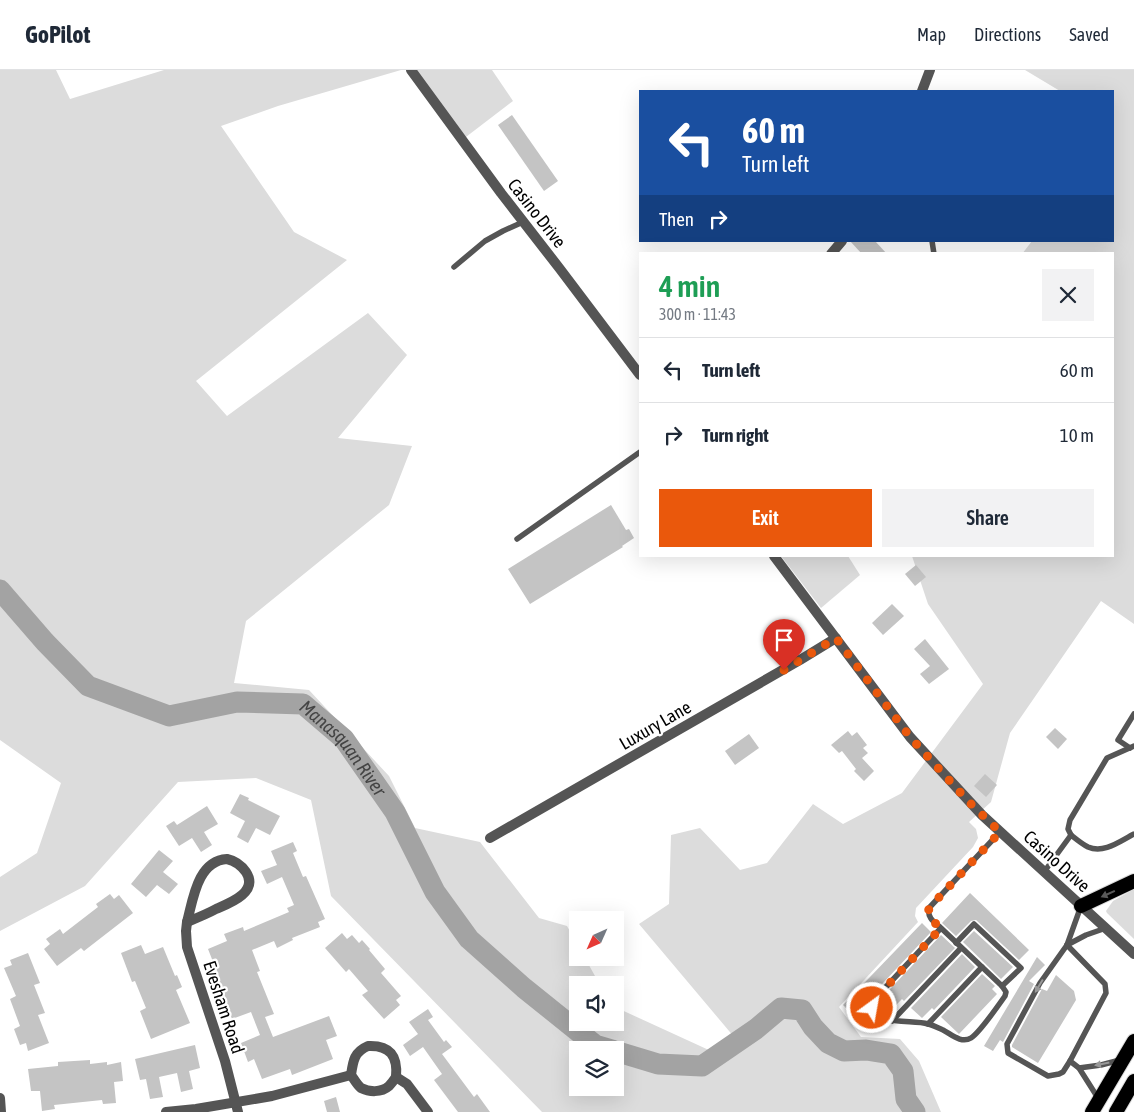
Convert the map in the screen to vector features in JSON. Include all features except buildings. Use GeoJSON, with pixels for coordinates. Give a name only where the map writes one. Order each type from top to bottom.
{"type":"FeatureCollection","features":[{"type":"Feature","properties":{"kind":"highway"},"geometry":{"type":"LineString","coordinates":[[1081,906],[1134,881]]}},
{"type":"Feature","properties":{"kind":"highway"},"geometry":{"type":"LineString","coordinates":[[1092,1112],[1134,1042]]}},
{"type":"Feature","properties":{"kind":"highway"},"geometry":{"type":"LineString","coordinates":[[1116,1112],[1134,1081]]}},
{"type":"Feature","properties":{"kind":"street","name":"Casino Drive"},"geometry":{"type":"LineString","coordinates":[[410,70],[639,374]]}},
{"type":"Feature","properties":{"kind":"street"},"geometry":{"type":"LineString","coordinates":[[922,90],[930,70]]}},
{"type":"Feature","properties":{"kind":"street"},"geometry":{"type":"LineString","coordinates":[[833,252],[841,242]]}},
{"type":"Feature","properties":{"kind":"street","name":"Casino Drive"},"geometry":{"type":"LineString","coordinates":[[775,557],[910,737],[969,802],[1134,954]]}},
{"type":"Feature","properties":{"kind":"street","name":"Luxury Lane"},"geometry":{"type":"LineString","coordinates":[[490,838],[836,638]]}},
{"type":"Feature","properties":{"kind":"street","name":"Evesham Road"},"geometry":{"type":"LineString","coordinates":[[187,922],[236,900],[244,894],[249,880],[248,875],[240,864],[232,860],[222,860],[210,867],[200,878],[195,889],[187,922],[186,931],[187,947],[225,1061],[236,1107]]}},
{"type":"Feature","properties":{"kind":"street"},"geometry":{"type":"LineString","coordinates":[[368,1046],[384,1048],[394,1056],[397,1070],[396,1077],[384,1089],[368,1091],[357,1084],[351,1075],[352,1062],[356,1054],[368,1046]]}},
{"type":"Feature","properties":{"kind":"street"},"geometry":{"type":"LineString","coordinates":[[166,1112],[236,1107],[351,1075]]}},
{"type":"Feature","properties":{"kind":"street"},"geometry":{"type":"LineString","coordinates":[[396,1077],[407,1084],[428,1112]]}},
{"type":"Feature","properties":{"kind":"street"},"geometry":{"type":"LineString","coordinates":[[0,1098],[1,1112]]}},
{"type":"Feature","properties":{"kind":"lane"},"geometry":{"type":"LineString","coordinates":[[454,267],[485,241],[523,222]]}},
{"type":"Feature","properties":{"kind":"lane"},"geometry":{"type":"LineString","coordinates":[[517,539],[639,453]]}},
{"type":"Feature","properties":{"kind":"lane"},"geometry":{"type":"LineString","coordinates":[[1132,747],[1118,740],[1134,714]]}},
{"type":"Feature","properties":{"kind":"lane"},"geometry":{"type":"LineString","coordinates":[[1132,747],[1107,758],[1070,820],[1068,829],[1071,835],[1088,847],[1098,850],[1134,834]]}},
{"type":"Feature","properties":{"kind":"lane"},"geometry":{"type":"LineString","coordinates":[[941,928],[871,1003],[872,1008],[879,1015],[892,1021],[928,1024],[957,1038],[963,1040],[970,1039],[978,1032],[1006,992],[1002,986],[961,948],[941,928],[931,919],[928,913],[929,908],[1000,832]]}},
{"type":"Feature","properties":{"kind":"lane"},"geometry":{"type":"LineString","coordinates":[[1044,872],[1071,835]]}},
{"type":"Feature","properties":{"kind":"lane"},"geometry":{"type":"LineString","coordinates":[[1067,946],[1105,984],[1106,993],[1063,1072],[1048,1076],[1008,1053],[1007,1044],[1040,983],[1067,946],[1081,906]]}},
{"type":"Feature","properties":{"kind":"lane"},"geometry":{"type":"LineString","coordinates":[[956,943],[974,924],[988,936],[1021,968],[1002,986]]}},
{"type":"Feature","properties":{"kind":"lane"},"geometry":{"type":"LineString","coordinates":[[1067,946],[1086,935],[1106,928]]}},
{"type":"Feature","properties":{"kind":"lane"},"geometry":{"type":"LineString","coordinates":[[892,1021],[961,948]]}},
{"type":"Feature","properties":{"kind":"lane"},"geometry":{"type":"LineString","coordinates":[[928,1024],[982,967]]}},
{"type":"Feature","properties":{"kind":"lane"},"geometry":{"type":"LineString","coordinates":[[1079,1068],[1124,1059]]}},
{"type":"Feature","properties":{"kind":"lane"},"geometry":{"type":"LineString","coordinates":[[1070,1061],[1079,1068],[1099,1100]]}},
{"type":"Feature","properties":{"kind":"shaded area"},"geometry":{"type":"Polygon","coordinates":[[[0,70],[56,70],[70,99],[164,70],[401,70],[278,106],[221,126],[294,232],[347,260],[196,381],[227,416],[368,313],[407,355],[338,438],[412,446],[389,505],[246,621],[234,683],[309,690],[389,776],[415,828],[480,842],[539,918],[567,926],[569,930],[569,966],[589,966],[595,976],[569,976],[569,1031],[624,1031],[624,1011],[711,1051],[740,1044],[639,924],[669,904],[671,835],[700,828],[740,870],[767,863],[813,804],[843,824],[902,793],[983,684],[928,604],[912,557],[1114,557],[1114,252],[1024,252],[1031,242],[1114,242],[1114,90],[1058,90],[1025,70],[1134,70],[1134,624],[1101,601],[1010,733],[991,802],[969,822],[976,829],[978,838],[973,847],[916,908],[915,916],[918,922],[839,1007],[861,1037],[900,1039],[919,1061],[941,1112],[542,1112],[331,896],[311,800],[256,778],[178,782],[85,886],[0,931],[0,877],[37,853],[61,783],[0,740],[0,70]]]}},
{"type":"Feature","properties":{"kind":"shaded area"},"geometry":{"type":"Polygon","coordinates":[[[409,70],[492,70],[513,101],[462,140],[409,70]]]}},
{"type":"Feature","properties":{"kind":"shaded area"},"geometry":{"type":"Polygon","coordinates":[[[782,557],[849,557],[860,575],[821,608],[782,557]]]}},
{"type":"Feature","properties":{"kind":"shaded area"},"geometry":{"type":"Polygon","coordinates":[[[1134,889],[1134,939],[1106,911],[1113,901],[1134,889]]]}},
{"type":"Feature","properties":{"kind":"waterway","name":"Manasquan River"},"geometry":{"type":"LineString","coordinates":[[0,590],[45,642],[88,686],[169,716],[237,702],[303,704],[344,739],[395,812],[435,892],[469,939],[524,988],[590,1041]]}},
{"type":"Feature","properties":{"kind":"waterway","name":"Manasquan River"},"geometry":{"type":"LineString","coordinates":[[624,1054],[658,1064],[702,1066],[756,1029],[781,1008],[802,1010],[813,1027],[828,1043],[844,1051],[866,1050],[891,1054],[903,1071],[906,1099],[915,1112]]}},
{"type":"Feature","properties":{"kind":"route"},"geometry":{"type":"LineString","coordinates":[[784,670],[836,638],[910,737],[969,802],[1000,832],[929,908],[928,913],[931,919],[941,928],[871,1003],[872,1008]]}}]}
